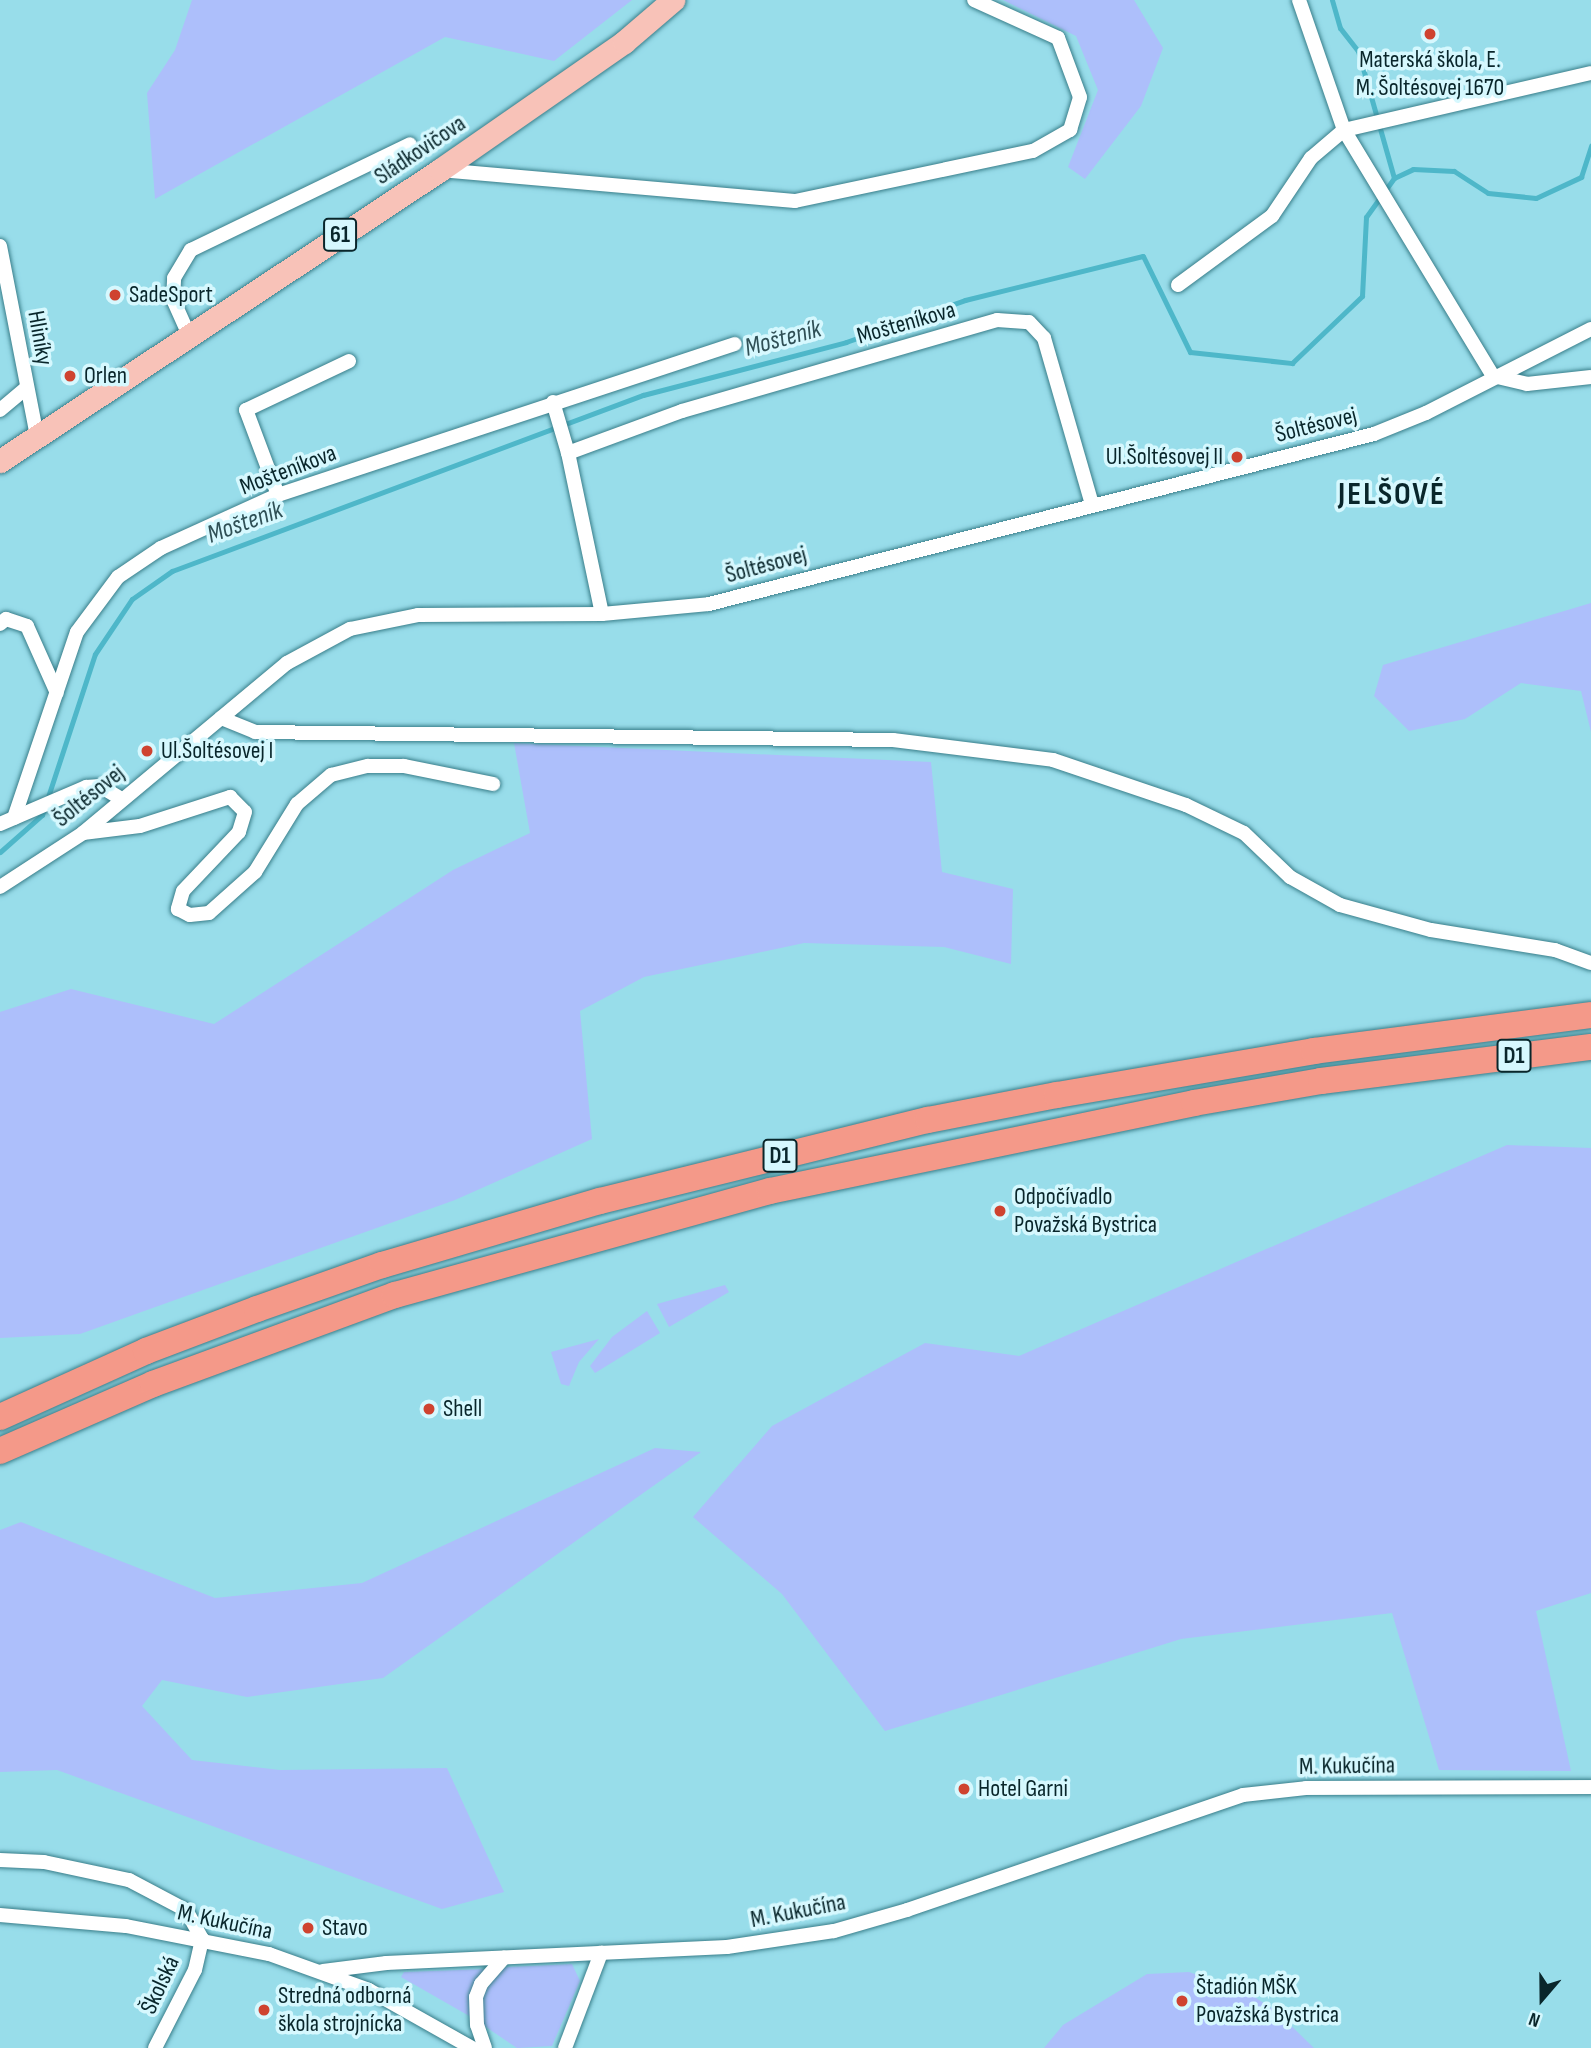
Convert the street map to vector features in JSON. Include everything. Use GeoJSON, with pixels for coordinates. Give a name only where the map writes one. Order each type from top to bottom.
{"type":"FeatureCollection","features":[{"type":"Feature","properties":{"kind":"highway","name":"D1"},"geometry":{"type":"LineString","coordinates":[[0,1417],[146,1351],[257,1309],[382,1265],[614,1197],[928,1120],[1057,1095],[1314,1051],[1591,1015]]}},
{"type":"Feature","properties":{"kind":"highway","name":"D1"},"geometry":{"type":"LineString","coordinates":[[0,1451],[153,1384],[395,1295],[770,1191],[947,1151],[1207,1100],[1591,1047]]}},
{"type":"Feature","properties":{"kind":"main road","name":"Sládkovičova"},"geometry":{"type":"LineString","coordinates":[[0,461],[188,333],[440,170],[624,42],[673,0]]}},
{"type":"Feature","properties":{"kind":"street"},"geometry":{"type":"LineString","coordinates":[[440,170],[795,201],[1032,152],[1070,130],[1080,97],[1058,38],[974,0]]}},
{"type":"Feature","properties":{"kind":"street"},"geometry":{"type":"LineString","coordinates":[[1300,0],[1344,130],[1493,376],[1527,384],[1591,377]]}},
{"type":"Feature","properties":{"kind":"street"},"geometry":{"type":"LineString","coordinates":[[1178,285],[1272,216],[1311,158],[1344,130],[1591,73]]}},
{"type":"Feature","properties":{"kind":"street","name":"Sládkovičova"},"geometry":{"type":"LineString","coordinates":[[188,333],[173,300],[177,271],[191,250],[410,145]]}},
{"type":"Feature","properties":{"kind":"street","name":"Hliníky"},"geometry":{"type":"LineString","coordinates":[[0,246],[37,437]]}},
{"type":"Feature","properties":{"kind":"street","name":"Mošteníkova"},"geometry":{"type":"LineString","coordinates":[[568,453],[682,411],[997,320],[1029,322],[1044,338],[1092,504]]}},
{"type":"Feature","properties":{"kind":"street","name":"Šoltésovej"},"geometry":{"type":"LineString","coordinates":[[0,887],[83,832],[287,663],[350,629],[418,615],[602,614],[709,604],[1374,434],[1426,414],[1493,376],[1591,329]]}},
{"type":"Feature","properties":{"kind":"street","name":"Mošteníkova"},"geometry":{"type":"LineString","coordinates":[[7,821],[57,693],[77,632],[118,577],[161,548],[278,495],[735,344]]}},
{"type":"Feature","properties":{"kind":"street"},"geometry":{"type":"LineString","coordinates":[[278,495],[246,410],[349,361]]}},
{"type":"Feature","properties":{"kind":"street"},"geometry":{"type":"LineString","coordinates":[[0,410],[26,388]]}},
{"type":"Feature","properties":{"kind":"street"},"geometry":{"type":"LineString","coordinates":[[553,402],[568,453],[602,614]]}},
{"type":"Feature","properties":{"kind":"street"},"geometry":{"type":"LineString","coordinates":[[0,624],[6,619],[27,626],[57,693]]}},
{"type":"Feature","properties":{"kind":"street"},"geometry":{"type":"LineString","coordinates":[[221,718],[256,732],[893,740],[1053,760],[1185,805],[1244,833],[1290,877],[1339,905],[1431,930],[1555,950],[1591,963]]}},
{"type":"Feature","properties":{"kind":"street"},"geometry":{"type":"LineString","coordinates":[[83,832],[140,826],[230,797],[244,812],[239,832],[183,891],[178,909],[190,915],[209,913],[255,872],[297,804],[331,775],[368,766],[404,766],[493,785]]}},
{"type":"Feature","properties":{"kind":"street","name":"Mošteníkova"},"geometry":{"type":"LineString","coordinates":[[7,821],[86,786],[100,786],[122,799]]}},
{"type":"Feature","properties":{"kind":"street","name":"M. Kukučína"},"geometry":{"type":"LineString","coordinates":[[0,1914],[85,1920],[202,1939],[323,1971],[503,1958],[726,1947],[834,1931],[907,1910],[1243,1795],[1306,1788],[1591,1787]]}},
{"type":"Feature","properties":{"kind":"street"},"geometry":{"type":"LineString","coordinates":[[0,1860],[44,1862],[129,1880],[186,1910],[202,1939]]}},
{"type":"Feature","properties":{"kind":"street","name":"Školská"},"geometry":{"type":"LineString","coordinates":[[155,2048],[195,1970],[202,1939]]}},
{"type":"Feature","properties":{"kind":"street"},"geometry":{"type":"LineString","coordinates":[[565,2048],[601,1953]]}},
{"type":"Feature","properties":{"kind":"street"},"geometry":{"type":"LineString","coordinates":[[485,2048],[477,2025],[476,1997],[481,1984],[503,1958]]}},
{"type":"Feature","properties":{"kind":"street"},"geometry":{"type":"LineString","coordinates":[[323,1971],[391,2001],[472,2048]]}},
{"type":"Feature","properties":{"kind":"shaded area"},"geometry":{"type":"Polygon","coordinates":[[[192,0],[632,0],[554,61],[445,37],[155,199],[147,93],[175,50],[192,0]]]}},
{"type":"Feature","properties":{"kind":"shaded area"},"geometry":{"type":"Polygon","coordinates":[[[1003,0],[1134,0],[1163,48],[1141,106],[1085,179],[1068,167],[1098,90],[1076,36],[1003,0]]]}},
{"type":"Feature","properties":{"kind":"shaded area"},"geometry":{"type":"Polygon","coordinates":[[[1591,603],[1591,732],[1581,691],[1521,683],[1465,719],[1409,731],[1374,696],[1383,665],[1591,603]]]}},
{"type":"Feature","properties":{"kind":"shaded area"},"geometry":{"type":"Polygon","coordinates":[[[514,743],[931,762],[942,872],[1013,889],[1011,964],[944,947],[804,943],[644,977],[580,1011],[592,1139],[455,1200],[80,1334],[0,1338],[0,1012],[71,989],[214,1024],[453,870],[530,833],[514,743]]]}},
{"type":"Feature","properties":{"kind":"shaded area"},"geometry":{"type":"Polygon","coordinates":[[[1507,1145],[1591,1148],[1591,1593],[1536,1611],[1571,1771],[1439,1770],[1392,1613],[1181,1639],[885,1731],[782,1594],[693,1517],[772,1426],[925,1343],[1019,1356],[1507,1145]]]}},
{"type":"Feature","properties":{"kind":"shaded area"},"geometry":{"type":"Polygon","coordinates":[[[725,1285],[729,1292],[669,1327],[657,1304],[725,1285]]]}},
{"type":"Feature","properties":{"kind":"shaded area"},"geometry":{"type":"Polygon","coordinates":[[[647,1311],[660,1333],[595,1373],[590,1366],[612,1337],[647,1311]]]}},
{"type":"Feature","properties":{"kind":"shaded area"},"geometry":{"type":"Polygon","coordinates":[[[599,1339],[579,1362],[569,1386],[561,1384],[551,1352],[599,1339]]]}},
{"type":"Feature","properties":{"kind":"shaded area"},"geometry":{"type":"Polygon","coordinates":[[[655,1448],[701,1452],[383,1678],[247,1697],[162,1680],[142,1706],[192,1760],[280,1770],[447,1768],[504,1892],[442,1909],[57,1770],[0,1772],[0,1530],[21,1522],[215,1598],[362,1583],[655,1448]]]}},
{"type":"Feature","properties":{"kind":"shaded area"},"geometry":{"type":"Polygon","coordinates":[[[572,1964],[580,1981],[552,2046],[517,2048],[483,2025],[481,2006],[486,1987],[506,1967],[572,1964]]]}},
{"type":"Feature","properties":{"kind":"shaded area"},"geometry":{"type":"Polygon","coordinates":[[[486,1969],[471,2017],[401,1977],[404,1972],[486,1969]]]}},
{"type":"Feature","properties":{"kind":"shaded area","name":"Štadión MŠK Považská Bystrica"},"geometry":{"type":"Polygon","coordinates":[[[1189,1972],[1247,1992],[1276,2011],[1314,2048],[1044,2048],[1063,2025],[1147,1974],[1189,1972]]]}},
{"type":"Feature","properties":{"kind":"waterway","name":"Mošteník"},"geometry":{"type":"LineString","coordinates":[[0,852],[42,815],[95,654],[132,599],[172,571],[643,395],[846,342],[965,300],[1143,256],[1190,352],[1292,363],[1362,296],[1366,217],[1394,178],[1358,51],[1340,28],[1332,0]]}},
{"type":"Feature","properties":{"kind":"waterway"},"geometry":{"type":"LineString","coordinates":[[1394,178],[1413,169],[1454,171],[1488,193],[1536,198],[1581,177],[1591,146]]}},
{"type":"Feature","properties":{"kind":"place","name":"Materská škola, E. M. Šoltésovej 1670"},"geometry":{"type":"Point","coordinates":[1430,34]}},
{"type":"Feature","properties":{"kind":"place","name":"SadeSport"},"geometry":{"type":"Point","coordinates":[115,295]}},
{"type":"Feature","properties":{"kind":"place","name":"Orlen"},"geometry":{"type":"Point","coordinates":[70,376]}},
{"type":"Feature","properties":{"kind":"place","name":"Ul.Šoltésovej II"},"geometry":{"type":"Point","coordinates":[1237,457]}},
{"type":"Feature","properties":{"kind":"place","name":"Ul.Šoltésovej I"},"geometry":{"type":"Point","coordinates":[147,751]}},
{"type":"Feature","properties":{"kind":"place","name":"Odpočívadlo Považská Bystrica"},"geometry":{"type":"Point","coordinates":[1000,1211]}},
{"type":"Feature","properties":{"kind":"place","name":"Shell"},"geometry":{"type":"Point","coordinates":[429,1409]}},
{"type":"Feature","properties":{"kind":"place","name":"Hotel Garni"},"geometry":{"type":"Point","coordinates":[964,1789]}},
{"type":"Feature","properties":{"kind":"place","name":"Stavo"},"geometry":{"type":"Point","coordinates":[308,1928]}},
{"type":"Feature","properties":{"kind":"place","name":"Štadión MŠK Považská Bystrica"},"geometry":{"type":"Point","coordinates":[1182,2001]}},
{"type":"Feature","properties":{"kind":"place","name":"Stredná odborná škola strojnícka"},"geometry":{"type":"Point","coordinates":[264,2010]}},
{"type":"Feature","properties":{"kind":"district","name":"JELŠOVÉ"},"geometry":{"type":"Point","coordinates":[1392,495]}}]}
